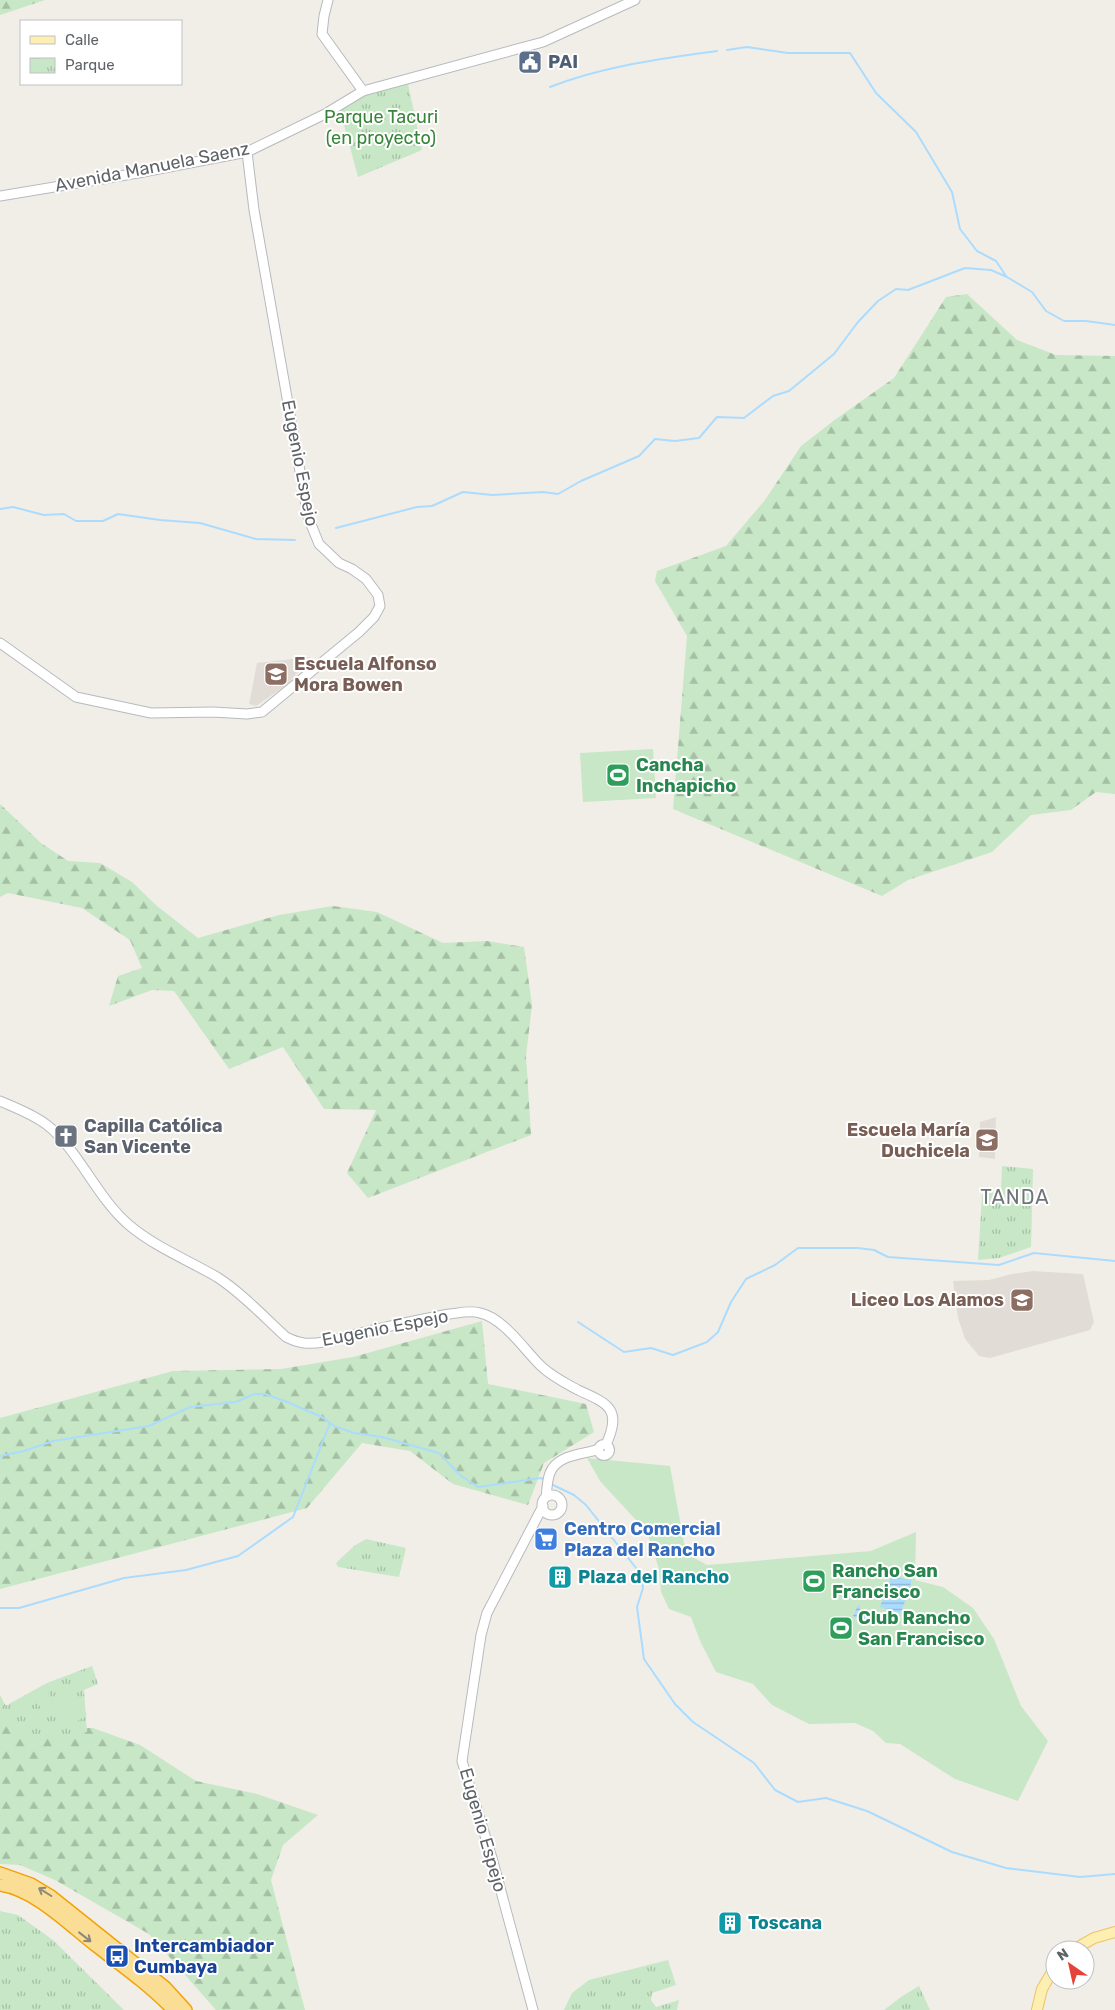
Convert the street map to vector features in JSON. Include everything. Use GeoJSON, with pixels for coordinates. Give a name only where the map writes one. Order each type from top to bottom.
{"type":"FeatureCollection","features":[{"type":"Feature","properties":{"kind":"highway"},"geometry":{"type":"LineString","coordinates":[[0,1873],[25,1881],[51,1896],[165,1986],[186,2010]]}},
{"type":"Feature","properties":{"kind":"highway"},"geometry":{"type":"LineString","coordinates":[[0,1885],[19,1890],[46,1907],[124,1967],[173,2010]]}},
{"type":"Feature","properties":{"kind":"main road"},"geometry":{"type":"LineString","coordinates":[[1090,1940],[1115,1932]]}},
{"type":"Feature","properties":{"kind":"main road"},"geometry":{"type":"LineString","coordinates":[[1038,2010],[1042,1989],[1045,1984]]}},
{"type":"Feature","properties":{"kind":"street"},"geometry":{"type":"LineString","coordinates":[[328,0],[322,29],[324,39],[363,91]]}},
{"type":"Feature","properties":{"kind":"street","name":"Avenida Manuela Saenz"},"geometry":{"type":"LineString","coordinates":[[0,196],[138,173],[247,152],[325,114],[363,91],[543,42],[635,0]]}},
{"type":"Feature","properties":{"kind":"street","name":"Eugenio Espejo"},"geometry":{"type":"LineString","coordinates":[[0,643],[76,697],[151,713],[213,712],[247,714],[262,712],[359,632],[378,612],[380,602],[373,587],[358,573],[327,554],[315,538],[308,518],[254,210],[247,152]]}},
{"type":"Feature","properties":{"kind":"street","name":"Eugenio Espejo"},"geometry":{"type":"LineString","coordinates":[[0,1101],[24,1110],[52,1129],[95,1186],[127,1224],[172,1254],[225,1283],[286,1337],[305,1343],[324,1342],[429,1317],[468,1312],[488,1315],[512,1335],[542,1367],[558,1380],[599,1400],[609,1407],[614,1419],[614,1429],[599,1450],[563,1459],[550,1471],[548,1503],[488,1610],[481,1635],[462,1761],[492,1858],[533,2010]]}},
{"type":"Feature","properties":{"kind":"shaded area","name":"Escuela Alfonso Mora Bowen"},"geometry":{"type":"Polygon","coordinates":[[[310,657],[288,684],[256,706],[249,704],[257,663],[310,657]]]}},
{"type":"Feature","properties":{"kind":"shaded area","name":"Escuela María Duchicela"},"geometry":{"type":"Polygon","coordinates":[[[996,1117],[995,1159],[979,1157],[980,1122],[996,1117]]]}},
{"type":"Feature","properties":{"kind":"shaded area","name":"Liceo Los Alamos"},"geometry":{"type":"Polygon","coordinates":[[[1033,1271],[1083,1274],[1094,1322],[1090,1330],[990,1358],[979,1356],[965,1339],[958,1318],[953,1281],[989,1280],[1033,1271]]]}},
{"type":"Feature","properties":{"kind":"green space"},"geometry":{"type":"Polygon","coordinates":[[[0,0],[45,0],[0,15],[0,0]]]}},
{"type":"Feature","properties":{"kind":"green space","name":"Parque Tacuri (en proyecto)"},"geometry":{"type":"Polygon","coordinates":[[[407,79],[422,150],[358,177],[339,106],[363,91],[407,79]]]}},
{"type":"Feature","properties":{"kind":"green space"},"geometry":{"type":"Polygon","coordinates":[[[967,294],[1017,340],[1056,355],[1115,356],[1115,794],[1096,792],[1071,810],[1031,815],[992,852],[908,880],[882,896],[673,809],[687,636],[655,581],[657,571],[726,546],[765,500],[801,446],[894,378],[946,297],[967,294]]]}},
{"type":"Feature","properties":{"kind":"green space","name":"Cancha Inchapicho"},"geometry":{"type":"Polygon","coordinates":[[[653,749],[656,798],[583,802],[580,753],[653,749]]]}},
{"type":"Feature","properties":{"kind":"green space"},"geometry":{"type":"Polygon","coordinates":[[[0,804],[41,843],[68,861],[100,863],[132,882],[157,906],[198,938],[279,915],[333,906],[377,912],[443,943],[487,941],[524,947],[532,1005],[526,1056],[531,1135],[368,1198],[347,1173],[376,1110],[324,1109],[283,1047],[229,1069],[174,991],[152,990],[109,1006],[118,976],[142,968],[130,940],[82,908],[8,893],[0,897],[0,804]]]}},
{"type":"Feature","properties":{"kind":"green space"},"geometry":{"type":"Polygon","coordinates":[[[1002,1166],[1033,1169],[1031,1247],[999,1258],[978,1260],[982,1195],[1001,1190],[1002,1166]]]}},
{"type":"Feature","properties":{"kind":"green space"},"geometry":{"type":"Polygon","coordinates":[[[482,1321],[488,1384],[586,1404],[594,1432],[544,1463],[528,1505],[453,1484],[410,1451],[362,1443],[307,1508],[0,1589],[0,1418],[173,1371],[281,1369],[353,1357],[482,1321]]]}},
{"type":"Feature","properties":{"kind":"green space","name":"Club Rancho San Francisco"},"geometry":{"type":"Polygon","coordinates":[[[587,1458],[670,1466],[684,1543],[691,1556],[707,1565],[871,1551],[916,1532],[915,1580],[943,1587],[973,1608],[994,1639],[1021,1706],[1048,1741],[1018,1801],[955,1779],[900,1744],[886,1743],[873,1731],[855,1723],[809,1724],[772,1705],[753,1684],[716,1672],[701,1643],[691,1617],[669,1609],[661,1592],[659,1569],[647,1532],[600,1481],[587,1458]]]}},
{"type":"Feature","properties":{"kind":"green space"},"geometry":{"type":"Polygon","coordinates":[[[366,1539],[406,1548],[399,1577],[338,1567],[336,1563],[354,1546],[366,1539]]]}},
{"type":"Feature","properties":{"kind":"green space"},"geometry":{"type":"Polygon","coordinates":[[[92,1666],[98,1684],[84,1690],[87,1732],[53,1737],[19,1736],[0,1709],[47,1683],[92,1666]]]}},
{"type":"Feature","properties":{"kind":"green space"},"geometry":{"type":"Polygon","coordinates":[[[43,1685],[54,1702],[43,1711],[31,1694],[43,1685]]]}},
{"type":"Feature","properties":{"kind":"green space"},"geometry":{"type":"Polygon","coordinates":[[[73,1689],[87,1715],[71,1725],[58,1699],[73,1689]]]}},
{"type":"Feature","properties":{"kind":"green space"},"geometry":{"type":"Polygon","coordinates":[[[0,1695],[18,1729],[93,1728],[140,1745],[196,1781],[257,1794],[318,1815],[283,1845],[271,1880],[305,2010],[216,2010],[149,1934],[55,1880],[20,1865],[0,1864],[0,1695]]]}},
{"type":"Feature","properties":{"kind":"green space"},"geometry":{"type":"Polygon","coordinates":[[[0,1911],[18,1915],[53,1940],[124,2010],[0,2010],[0,1911]]]}},
{"type":"Feature","properties":{"kind":"green space"},"geometry":{"type":"Polygon","coordinates":[[[668,1960],[676,1985],[652,1993],[651,2000],[656,2007],[679,2000],[677,2010],[564,2010],[572,1993],[589,1980],[668,1960]]]}},
{"type":"Feature","properties":{"kind":"green space"},"geometry":{"type":"Polygon","coordinates":[[[919,1986],[930,2010],[884,2010],[901,1997],[919,1986]]]}},
{"type":"Feature","properties":{"kind":"water"},"geometry":{"type":"Polygon","coordinates":[[[891,1577],[912,1580],[901,1613],[880,1607],[891,1577]]]}},
{"type":"Feature","properties":{"kind":"water"},"geometry":{"type":"Polygon","coordinates":[[[858,1605],[860,1606],[860,1615],[866,1611],[870,1613],[869,1618],[866,1618],[866,1623],[853,1616],[858,1605]]]}},
{"type":"Feature","properties":{"kind":"waterway"},"geometry":{"type":"LineString","coordinates":[[727,50],[747,47],[788,53],[850,53],[876,93],[916,132],[952,192],[960,229],[977,251],[996,261],[1006,276]]}},
{"type":"Feature","properties":{"kind":"waterway"},"geometry":{"type":"LineString","coordinates":[[550,87],[611,68],[717,51]]}},
{"type":"Feature","properties":{"kind":"waterway"},"geometry":{"type":"LineString","coordinates":[[336,528],[417,507],[432,506],[463,492],[492,495],[543,492],[558,494],[581,481],[639,456],[655,439],[675,441],[699,438],[717,417],[744,418],[773,396],[789,391],[834,354],[858,322],[878,301],[896,289],[908,290],[965,268],[991,270],[1007,277],[1032,292],[1046,311],[1064,321],[1086,321],[1115,325]]}},
{"type":"Feature","properties":{"kind":"waterway"},"geometry":{"type":"LineString","coordinates":[[0,509],[13,507],[44,515],[64,514],[76,521],[103,521],[118,514],[200,523],[256,539],[295,540]]}},
{"type":"Feature","properties":{"kind":"waterway"},"geometry":{"type":"LineString","coordinates":[[578,1322],[624,1352],[651,1348],[673,1355],[707,1342],[718,1332],[731,1302],[746,1279],[775,1265],[798,1248],[858,1248],[874,1250],[888,1257],[999,1265],[1034,1253],[1115,1261]]}},
{"type":"Feature","properties":{"kind":"waterway"},"geometry":{"type":"LineString","coordinates":[[0,1456],[24,1451],[53,1441],[149,1426],[190,1407],[236,1402],[254,1394],[265,1394],[322,1417],[334,1426],[354,1433],[382,1437],[439,1453],[460,1475],[478,1487],[541,1478],[545,1480]]}},
{"type":"Feature","properties":{"kind":"waterway"},"geometry":{"type":"LineString","coordinates":[[0,1608],[19,1608],[124,1578],[186,1570],[238,1556],[293,1517],[330,1423]]}},
{"type":"Feature","properties":{"kind":"waterway"},"geometry":{"type":"LineString","coordinates":[[551,1484],[574,1495],[586,1505],[640,1573],[643,1588],[637,1607],[644,1659],[675,1704],[693,1722],[754,1763],[775,1790],[798,1802],[826,1798],[867,1811],[952,1852],[1006,1868],[1080,1877],[1115,1874]]}},
{"type":"Feature","properties":{"kind":"place","name":"PAI"},"geometry":{"type":"Point","coordinates":[530,62]}},
{"type":"Feature","properties":{"kind":"place","name":"Escuela Alfonso Mora Bowen"},"geometry":{"type":"Point","coordinates":[276,674]}},
{"type":"Feature","properties":{"kind":"place","name":"Cancha Inchapicho"},"geometry":{"type":"Point","coordinates":[618,775]}},
{"type":"Feature","properties":{"kind":"place","name":"Capilla Católica San Vicente"},"geometry":{"type":"Point","coordinates":[66,1136]}},
{"type":"Feature","properties":{"kind":"place","name":"Escuela María Duchicela"},"geometry":{"type":"Point","coordinates":[987,1140]}},
{"type":"Feature","properties":{"kind":"place","name":"Liceo Los Alamos"},"geometry":{"type":"Point","coordinates":[1022,1300]}},
{"type":"Feature","properties":{"kind":"place","name":"Centro Comercial Plaza del Rancho"},"geometry":{"type":"Point","coordinates":[546,1539]}},
{"type":"Feature","properties":{"kind":"place","name":"Plaza del Rancho"},"geometry":{"type":"Point","coordinates":[560,1577]}},
{"type":"Feature","properties":{"kind":"place","name":"Rancho San Francisco"},"geometry":{"type":"Point","coordinates":[814,1581]}},
{"type":"Feature","properties":{"kind":"place","name":"Club Rancho San Francisco"},"geometry":{"type":"Point","coordinates":[841,1628]}},
{"type":"Feature","properties":{"kind":"place","name":"Toscana"},"geometry":{"type":"Point","coordinates":[730,1923]}},
{"type":"Feature","properties":{"kind":"place","name":"Intercambiador Cumbaya"},"geometry":{"type":"Point","coordinates":[117,1956]}},
{"type":"Feature","properties":{"kind":"district","name":"TANDA"},"geometry":{"type":"Point","coordinates":[1015,1197]}}]}
